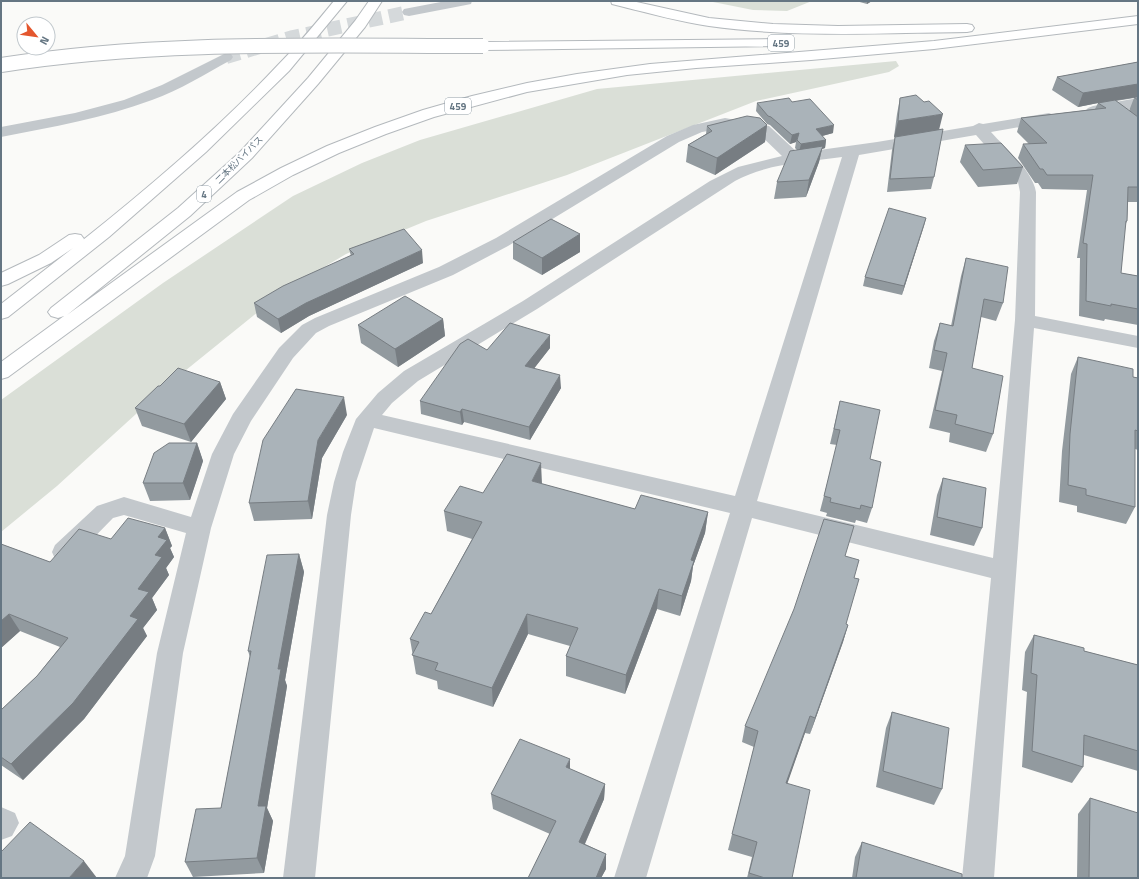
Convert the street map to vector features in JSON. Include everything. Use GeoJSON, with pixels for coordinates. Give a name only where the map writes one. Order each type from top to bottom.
{"type":"FeatureCollection","features":[{"type":"Feature","properties":{"kind":"highway"},"geometry":{"type":"LineString","coordinates":[[1,313],[115,223],[189,158],[264,88],[341,1]]}},
{"type":"Feature","properties":{"kind":"highway","name":"二本松バイパス"},"geometry":{"type":"LineString","coordinates":[[1,354],[60,312],[184,212],[246,155],[313,80],[360,24],[376,1]]}},
{"type":"Feature","properties":{"kind":"highway"},"geometry":{"type":"LineString","coordinates":[[617,1],[701,20],[774,28],[858,30],[979,28],[1052,21],[1079,24]]}},
{"type":"Feature","properties":{"kind":"highway","name":"459"},"geometry":{"type":"LineString","coordinates":[[1,65],[112,51],[246,46],[482,50],[795,43],[986,34],[1138,16]]}},
{"type":"Feature","properties":{"kind":"highway","name":"459"},"geometry":{"type":"LineString","coordinates":[[1,372],[243,196],[282,173],[323,154],[412,118],[485,98],[529,88],[626,71],[986,40],[1138,20]]}},
{"type":"Feature","properties":{"kind":"highway"},"geometry":{"type":"LineString","coordinates":[[1,73],[123,58],[482,50],[736,51],[831,48],[946,40],[986,40]]}},
{"type":"Feature","properties":{"kind":"highway"},"geometry":{"type":"LineString","coordinates":[[1,280],[45,259],[94,227],[189,158]]}},
{"type":"Feature","properties":{"kind":"street"},"geometry":{"type":"LineString","coordinates":[[409,12],[466,1]]}},
{"type":"Feature","properties":{"kind":"street"},"geometry":{"type":"LineString","coordinates":[[1,132],[112,108],[147,96],[179,82],[226,57]]}},
{"type":"Feature","properties":{"kind":"street"},"geometry":{"type":"LineString","coordinates":[[299,878],[339,515],[345,482],[354,452],[367,419],[385,398],[411,376],[530,305],[716,185],[752,167],[979,128],[1069,115],[1120,113],[1138,103]]}},
{"type":"Feature","properties":{"kind":"street"},"geometry":{"type":"LineString","coordinates":[[131,878],[140,856],[170,653],[199,528],[224,454],[241,419],[286,353],[309,329],[365,303],[446,271],[502,242],[673,139],[698,128],[725,123],[763,129],[794,159]]}},
{"type":"Feature","properties":{"kind":"street"},"geometry":{"type":"LineString","coordinates":[[978,878],[1025,320],[1028,192],[1026,182],[1021,175],[979,128]]}},
{"type":"Feature","properties":{"kind":"street"},"geometry":{"type":"LineString","coordinates":[[630,878],[852,151]]}},
{"type":"Feature","properties":{"kind":"street"},"geometry":{"type":"LineString","coordinates":[[1025,320],[1138,342]]}},
{"type":"Feature","properties":{"kind":"street"},"geometry":{"type":"LineString","coordinates":[[367,419],[743,507],[1004,571]]}},
{"type":"Feature","properties":{"kind":"street"},"geometry":{"type":"LineString","coordinates":[[56,560],[105,512],[124,506],[199,528]]}},
{"type":"Feature","properties":{"kind":"street"},"geometry":{"type":"LineString","coordinates":[[1,821],[4,823],[1,826]]}},
{"type":"Feature","properties":{"kind":"shaded area"},"geometry":{"type":"Polygon","coordinates":[[[708,1],[812,1],[787,11],[753,10],[708,1]]]}},
{"type":"Feature","properties":{"kind":"shaded area"},"geometry":{"type":"Polygon","coordinates":[[[896,61],[899,66],[889,72],[756,101],[567,175],[426,221],[346,254],[284,291],[170,383],[57,486],[1,532],[1,400],[163,283],[293,196],[362,163],[420,140],[597,89],[896,61]]]}},
{"type":"Feature","properties":{"kind":"building"},"geometry":{"type":"Polygon","coordinates":[[[1138,62],[1138,84],[1083,93],[1057,77],[1138,62]]]}},
{"type":"Feature","properties":{"kind":"building"},"geometry":{"type":"Polygon","coordinates":[[[916,95],[924,102],[929,101],[943,114],[898,121],[900,98],[916,95]]]}},
{"type":"Feature","properties":{"kind":"building"},"geometry":{"type":"Polygon","coordinates":[[[789,98],[792,102],[810,99],[834,125],[816,129],[826,140],[801,144],[797,140],[799,133],[792,135],[768,116],[757,103],[789,98]]]}},
{"type":"Feature","properties":{"kind":"building"},"geometry":{"type":"Polygon","coordinates":[[[1115,100],[1138,117],[1138,187],[1128,187],[1127,221],[1121,273],[1138,276],[1138,309],[1086,301],[1087,244],[1083,243],[1093,175],[1047,175],[1043,169],[1040,169],[1023,144],[1047,143],[1021,118],[1106,108],[1098,103],[1115,100]]]}},
{"type":"Feature","properties":{"kind":"building"},"geometry":{"type":"Polygon","coordinates":[[[747,116],[760,118],[767,125],[717,158],[688,145],[712,131],[707,126],[747,116]]]}},
{"type":"Feature","properties":{"kind":"building"},"geometry":{"type":"Polygon","coordinates":[[[943,129],[934,177],[890,179],[895,137],[943,129]]]}},
{"type":"Feature","properties":{"kind":"building"},"geometry":{"type":"Polygon","coordinates":[[[1001,143],[1023,167],[983,170],[965,145],[1001,143]]]}},
{"type":"Feature","properties":{"kind":"building"},"geometry":{"type":"Polygon","coordinates":[[[823,146],[809,180],[777,182],[790,151],[823,146]]]}},
{"type":"Feature","properties":{"kind":"building"},"geometry":{"type":"Polygon","coordinates":[[[889,208],[926,218],[904,286],[865,277],[889,208]]]}},
{"type":"Feature","properties":{"kind":"building"},"geometry":{"type":"Polygon","coordinates":[[[551,219],[580,234],[542,258],[513,242],[551,219]]]}},
{"type":"Feature","properties":{"kind":"building"},"geometry":{"type":"Polygon","coordinates":[[[404,229],[422,250],[306,303],[278,319],[254,303],[283,286],[354,254],[349,249],[404,229]]]}},
{"type":"Feature","properties":{"kind":"building"},"geometry":{"type":"Polygon","coordinates":[[[966,258],[1008,267],[1003,303],[984,299],[972,368],[1003,376],[993,434],[955,424],[957,415],[935,410],[947,353],[934,350],[940,323],[953,326],[966,258]]]}},
{"type":"Feature","properties":{"kind":"building"},"geometry":{"type":"Polygon","coordinates":[[[405,296],[443,319],[395,349],[358,325],[405,296]]]}},
{"type":"Feature","properties":{"kind":"building"},"geometry":{"type":"Polygon","coordinates":[[[510,323],[550,335],[525,366],[560,375],[529,427],[462,409],[460,412],[420,401],[460,344],[468,339],[487,350],[510,323]]]}},
{"type":"Feature","properties":{"kind":"building"},"geometry":{"type":"Polygon","coordinates":[[[1078,357],[1133,369],[1133,377],[1138,378],[1138,431],[1135,430],[1135,507],[1086,495],[1086,489],[1068,485],[1070,434],[1078,357]]]}},
{"type":"Feature","properties":{"kind":"building"},"geometry":{"type":"Polygon","coordinates":[[[178,368],[220,382],[184,424],[135,408],[158,386],[160,386],[178,368]]]}},
{"type":"Feature","properties":{"kind":"building"},"geometry":{"type":"Polygon","coordinates":[[[296,389],[344,397],[318,440],[308,501],[249,503],[263,440],[296,389]]]}},
{"type":"Feature","properties":{"kind":"building"},"geometry":{"type":"Polygon","coordinates":[[[840,401],[880,410],[870,459],[881,462],[872,508],[861,505],[860,509],[830,502],[831,498],[824,496],[840,430],[834,429],[840,401]]]}},
{"type":"Feature","properties":{"kind":"building"},"geometry":{"type":"Polygon","coordinates":[[[169,443],[197,443],[183,483],[143,483],[154,453],[169,443]]]}},
{"type":"Feature","properties":{"kind":"building"},"geometry":{"type":"Polygon","coordinates":[[[507,454],[541,463],[532,481],[635,509],[641,495],[708,512],[691,560],[694,561],[682,596],[659,589],[626,675],[566,656],[578,628],[527,614],[492,688],[435,670],[438,663],[412,655],[419,642],[410,639],[425,612],[431,614],[482,522],[444,511],[460,486],[483,493],[507,454]]]}},
{"type":"Feature","properties":{"kind":"building"},"geometry":{"type":"Polygon","coordinates":[[[943,478],[986,488],[982,528],[937,517],[943,478]]]}},
{"type":"Feature","properties":{"kind":"building"},"geometry":{"type":"Polygon","coordinates":[[[128,518],[165,528],[158,537],[167,540],[155,555],[162,557],[138,589],[149,592],[130,616],[138,619],[73,703],[11,764],[1,757],[1,710],[37,676],[68,638],[9,614],[1,621],[1,544],[50,562],[79,529],[111,539],[128,518]]]}},
{"type":"Feature","properties":{"kind":"building"},"geometry":{"type":"Polygon","coordinates":[[[824,519],[854,526],[845,556],[859,560],[854,578],[859,579],[846,624],[848,625],[815,718],[810,716],[786,783],[810,790],[792,878],[765,878],[749,873],[757,842],[732,834],[758,731],[745,726],[794,609],[824,519]]]}},
{"type":"Feature","properties":{"kind":"building"},"geometry":{"type":"Polygon","coordinates":[[[299,554],[278,669],[281,669],[258,806],[266,806],[257,858],[185,862],[196,809],[221,808],[251,651],[248,651],[267,555],[299,554]]]}},
{"type":"Feature","properties":{"kind":"building"},"geometry":{"type":"Polygon","coordinates":[[[1034,635],[1084,648],[1084,651],[1138,665],[1138,751],[1084,735],[1083,767],[1032,751],[1037,675],[1031,673],[1034,635]]]}},
{"type":"Feature","properties":{"kind":"building"},"geometry":{"type":"Polygon","coordinates":[[[892,712],[949,728],[942,789],[883,771],[892,712]]]}},
{"type":"Feature","properties":{"kind":"building"},"geometry":{"type":"Polygon","coordinates":[[[520,739],[570,759],[566,767],[605,784],[579,842],[606,854],[596,878],[528,878],[556,821],[491,794],[520,739]]]}},
{"type":"Feature","properties":{"kind":"building"},"geometry":{"type":"Polygon","coordinates":[[[1090,798],[1138,813],[1138,878],[1089,878],[1090,798]]]}},
{"type":"Feature","properties":{"kind":"building"},"geometry":{"type":"Polygon","coordinates":[[[30,822],[84,861],[69,878],[1,878],[1,852],[30,822]]]}},
{"type":"Feature","properties":{"kind":"building"},"geometry":{"type":"Polygon","coordinates":[[[862,842],[962,874],[962,878],[856,878],[862,842]]]}},
{"type":"Feature","properties":{"kind":"tunnel"},"geometry":{"type":"LineString","coordinates":[[226,57],[293,37],[409,12]]}}]}
